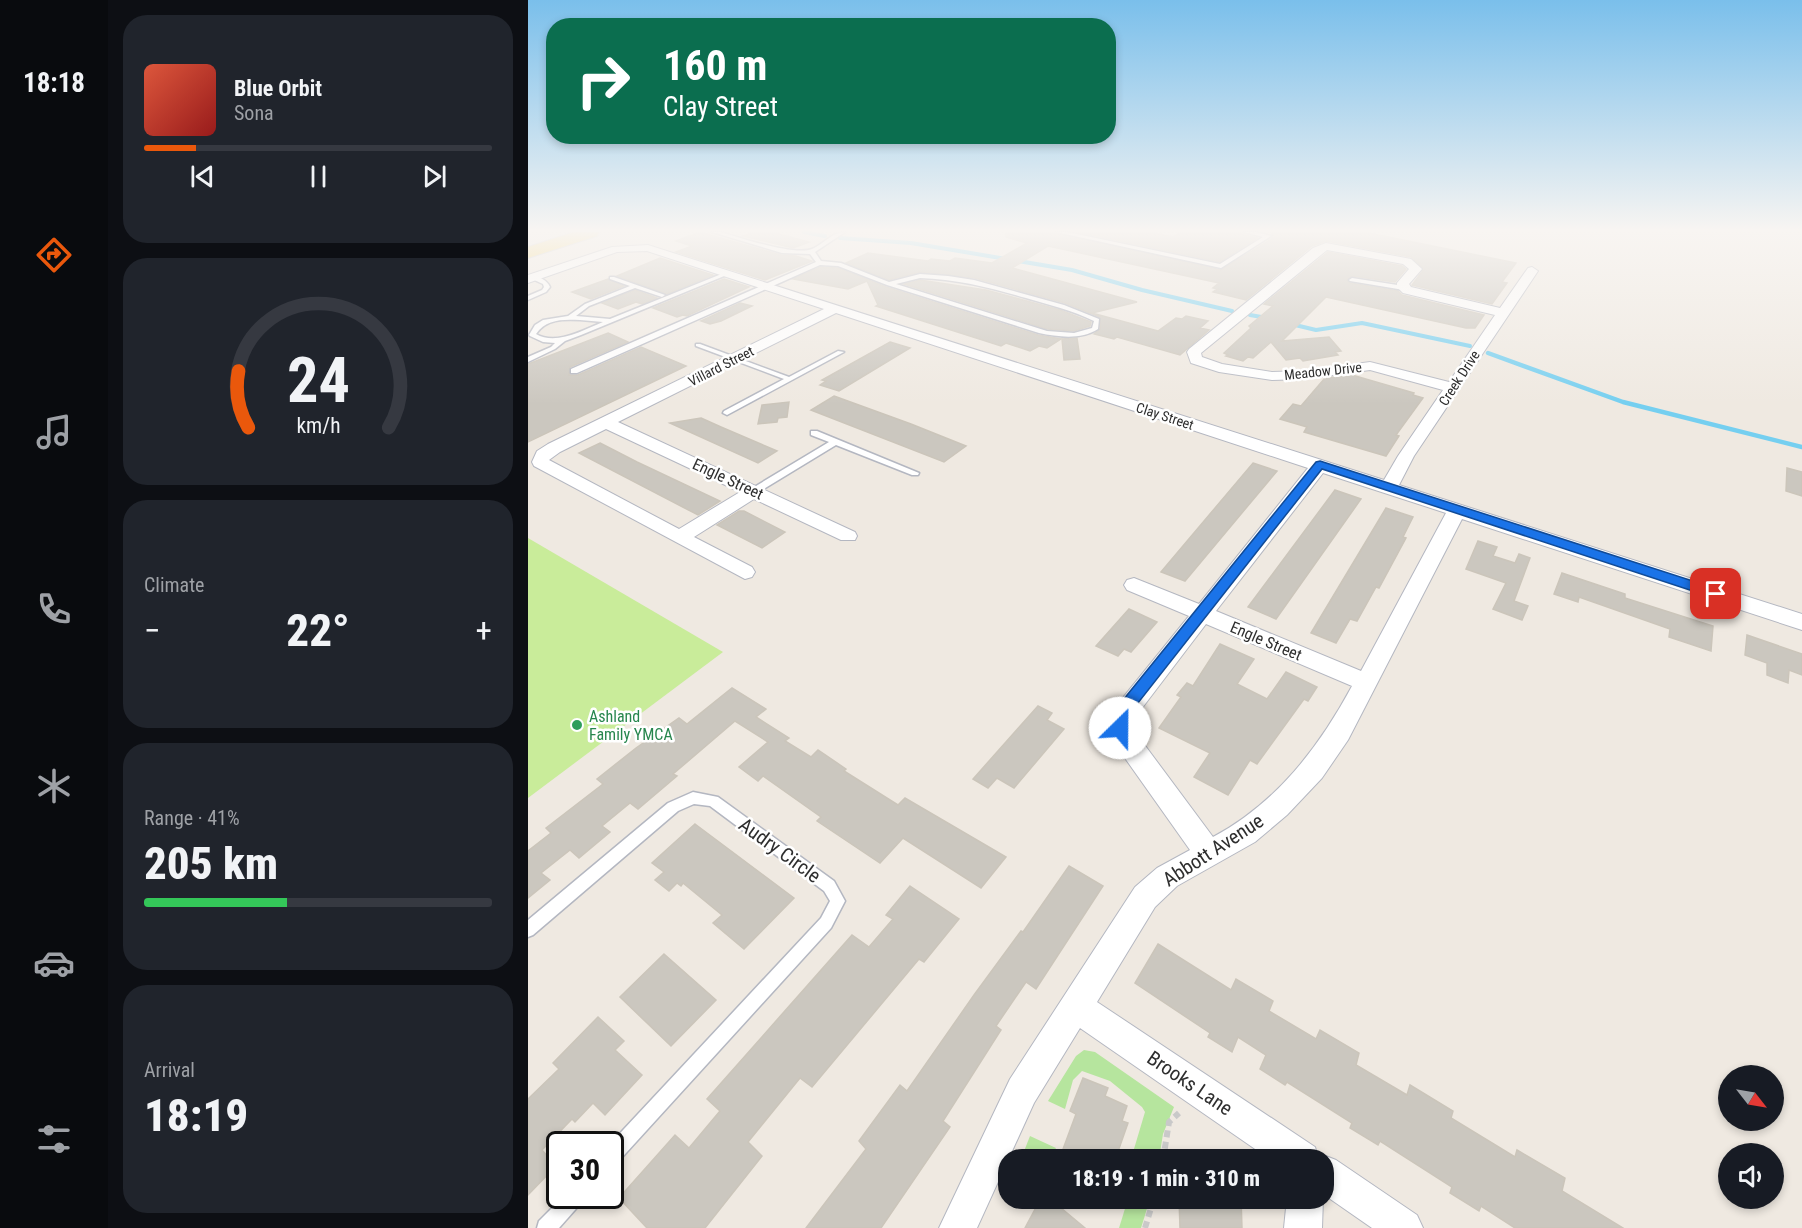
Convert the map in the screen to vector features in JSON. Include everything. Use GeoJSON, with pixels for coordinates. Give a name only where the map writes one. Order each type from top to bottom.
{"type":"FeatureCollection","features":[{"type":"Feature","properties":{"kind":"street","name":"Clay Street"},"geometry":{"type":"LineString","coordinates":[[773,289],[1802,622]]}},
{"type":"Feature","properties":{"kind":"street","name":"Meadow Drive"},"geometry":{"type":"LineString","coordinates":[[1270,289],[1194,352],[1196,360],[1219,368],[1272,376],[1304,375],[1370,366],[1453,388]]}},
{"type":"Feature","properties":{"kind":"street"},"geometry":{"type":"LineString","coordinates":[[1407,289],[1414,293],[1503,313]]}},
{"type":"Feature","properties":{"kind":"street","name":"Creek Drive"},"geometry":{"type":"LineString","coordinates":[[1389,487],[1406,456],[1519,289]]}},
{"type":"Feature","properties":{"kind":"street","name":"Villard Street"},"geometry":{"type":"LineString","coordinates":[[680,537],[540,462],[543,454],[835,309]]}},
{"type":"Feature","properties":{"kind":"street","name":"Engle Street"},"geometry":{"type":"LineString","coordinates":[[607,423],[848,536]]}},
{"type":"Feature","properties":{"kind":"street"},"geometry":{"type":"LineString","coordinates":[[1209,854],[1124,738],[1120,728],[1120,717],[1320,465]]}},
{"type":"Feature","properties":{"kind":"street"},"geometry":{"type":"LineString","coordinates":[[745,572],[680,537],[754,491]]}},
{"type":"Feature","properties":{"kind":"street","name":"Abbott Avenue"},"geometry":{"type":"LineString","coordinates":[[958,1228],[1022,1090],[1145,897],[1167,877],[1246,833],[1278,807],[1313,770],[1339,733],[1458,509]]}},
{"type":"Feature","properties":{"kind":"street","name":"Engle Street"},"geometry":{"type":"LineString","coordinates":[[1134,585],[1365,682]]}},
{"type":"Feature","properties":{"kind":"street","name":"Brooks Lane"},"geometry":{"type":"LineString","coordinates":[[1077,1007],[1286,1149]]}},
{"type":"Feature","properties":{"kind":"street"},"geometry":{"type":"LineString","coordinates":[[1334,1180],[1404,1228]]}},
{"type":"Feature","properties":{"kind":"street"},"geometry":{"type":"LineString","coordinates":[[1303,1228],[1304,1209]]}},
{"type":"Feature","properties":{"kind":"lane"},"geometry":{"type":"LineString","coordinates":[[528,298],[545,289]]}},
{"type":"Feature","properties":{"kind":"lane"},"geometry":{"type":"LineString","coordinates":[[564,339],[539,339],[532,335],[531,330],[570,316],[587,305],[627,289]]}},
{"type":"Feature","properties":{"kind":"lane"},"geometry":{"type":"LineString","coordinates":[[645,289],[662,295]]}},
{"type":"Feature","properties":{"kind":"lane"},"geometry":{"type":"LineString","coordinates":[[528,360],[553,348],[564,339],[689,289]]}},
{"type":"Feature","properties":{"kind":"lane"},"geometry":{"type":"LineString","coordinates":[[574,371],[761,289]]}},
{"type":"Feature","properties":{"kind":"lane"},"geometry":{"type":"LineString","coordinates":[[906,289],[1039,332],[1064,336],[1081,335],[1095,329],[1096,321],[1078,310],[1003,289]]}},
{"type":"Feature","properties":{"kind":"lane"},"geometry":{"type":"LineString","coordinates":[[570,316],[611,321]]}},
{"type":"Feature","properties":{"kind":"lane"},"geometry":{"type":"LineString","coordinates":[[698,345],[789,379]]}},
{"type":"Feature","properties":{"kind":"lane"},"geometry":{"type":"LineString","coordinates":[[727,413],[840,352]]}},
{"type":"Feature","properties":{"kind":"lane"},"geometry":{"type":"LineString","coordinates":[[814,433],[915,473]]}},
{"type":"Feature","properties":{"kind":"lane"},"geometry":{"type":"LineString","coordinates":[[754,491],[835,442]]}},
{"type":"Feature","properties":{"kind":"lane","name":"Audry Circle"},"geometry":{"type":"LineString","coordinates":[[528,930],[673,807],[693,798],[713,801],[829,886],[838,901],[826,922],[624,1143]]}},
{"type":"Feature","properties":{"kind":"lane"},"geometry":{"type":"LineString","coordinates":[[546,1228],[564,1209]]}},
{"type":"Feature","properties":{"kind":"path"},"geometry":{"type":"LineString","coordinates":[[1164,1149],[1169,1122],[1179,1113]]}},
{"type":"Feature","properties":{"kind":"path"},"geometry":{"type":"LineString","coordinates":[[1145,1228],[1151,1209]]}},
{"type":"Feature","properties":{"kind":"green space","name":"Ashland Family YMCA"},"geometry":{"type":"Polygon","coordinates":[[[528,538],[723,652],[528,798],[528,538]]]}},
{"type":"Feature","properties":{"kind":"green space"},"geometry":{"type":"Polygon","coordinates":[[[1084,1050],[1095,1052],[1174,1107],[1163,1134],[1161,1149],[1134,1149],[1145,1112],[1110,1081],[1082,1071],[1073,1080],[1065,1109],[1048,1101],[1076,1056],[1084,1050]]]}},
{"type":"Feature","properties":{"kind":"green space"},"geometry":{"type":"Polygon","coordinates":[[[1030,1136],[1056,1148],[1055,1149],[1025,1149],[1030,1136]]]}},
{"type":"Feature","properties":{"kind":"green space"},"geometry":{"type":"Polygon","coordinates":[[[1125,1209],[1147,1209],[1141,1228],[1119,1228],[1125,1209]]]}},
{"type":"Feature","properties":{"kind":"building"},"geometry":{"type":"Polygon","coordinates":[[[579,289],[616,289],[591,299],[572,292],[579,289]]]}},
{"type":"Feature","properties":{"kind":"building"},"geometry":{"type":"Polygon","coordinates":[[[654,289],[678,289],[667,294],[654,289]]]}},
{"type":"Feature","properties":{"kind":"building"},"geometry":{"type":"Polygon","coordinates":[[[699,289],[744,289],[687,316],[677,317],[653,308],[699,289]]]}},
{"type":"Feature","properties":{"kind":"building"},"geometry":{"type":"Polygon","coordinates":[[[871,289],[893,289],[1038,335],[1061,339],[1047,348],[1039,346],[1030,351],[1006,343],[1001,346],[876,306],[878,305],[871,289]]]}},
{"type":"Feature","properties":{"kind":"building"},"geometry":{"type":"Polygon","coordinates":[[[921,289],[986,290],[1060,310],[1091,322],[1090,326],[1074,331],[1047,329],[921,289]]]}},
{"type":"Feature","properties":{"kind":"building"},"geometry":{"type":"Polygon","coordinates":[[[1016,289],[1090,289],[1137,302],[1092,313],[1158,331],[1176,318],[1182,319],[1186,316],[1208,321],[1200,328],[1209,330],[1180,355],[1117,337],[1114,339],[1094,334],[1100,329],[1100,317],[1065,303],[1016,289]]]}},
{"type":"Feature","properties":{"kind":"building"},"geometry":{"type":"Polygon","coordinates":[[[1217,289],[1259,289],[1246,300],[1213,292],[1217,289]]]}},
{"type":"Feature","properties":{"kind":"building"},"geometry":{"type":"Polygon","coordinates":[[[1282,289],[1388,289],[1398,291],[1402,295],[1484,315],[1475,328],[1466,328],[1326,297],[1282,341],[1329,337],[1341,351],[1335,352],[1338,355],[1303,361],[1300,358],[1286,360],[1271,342],[1253,358],[1248,357],[1243,361],[1226,356],[1228,355],[1224,353],[1251,328],[1249,326],[1273,306],[1264,304],[1282,289]]]}},
{"type":"Feature","properties":{"kind":"building"},"geometry":{"type":"Polygon","coordinates":[[[1430,289],[1502,289],[1492,304],[1430,289]]]}},
{"type":"Feature","properties":{"kind":"building"},"geometry":{"type":"Polygon","coordinates":[[[635,290],[657,298],[642,304],[636,302],[618,309],[602,303],[635,290]]]}},
{"type":"Feature","properties":{"kind":"building"},"geometry":{"type":"Polygon","coordinates":[[[740,303],[752,306],[721,321],[710,324],[701,321],[740,303]]]}},
{"type":"Feature","properties":{"kind":"building"},"geometry":{"type":"Polygon","coordinates":[[[608,333],[628,342],[570,367],[569,375],[578,375],[641,347],[686,366],[528,442],[528,364],[608,333]]]}},
{"type":"Feature","properties":{"kind":"building"},"geometry":{"type":"Polygon","coordinates":[[[1077,338],[1080,359],[1064,360],[1062,339],[1077,338]]]}},
{"type":"Feature","properties":{"kind":"building"},"geometry":{"type":"Polygon","coordinates":[[[890,342],[910,348],[839,391],[820,385],[826,381],[822,380],[890,342]]]}},
{"type":"Feature","properties":{"kind":"building"},"geometry":{"type":"Polygon","coordinates":[[[1352,375],[1414,393],[1413,395],[1423,398],[1396,435],[1399,436],[1386,456],[1304,432],[1307,427],[1280,419],[1293,404],[1301,406],[1325,378],[1352,375]]]}},
{"type":"Feature","properties":{"kind":"building"},"geometry":{"type":"Polygon","coordinates":[[[834,396],[966,446],[944,462],[811,410],[834,396]]]}},
{"type":"Feature","properties":{"kind":"building"},"geometry":{"type":"Polygon","coordinates":[[[789,402],[787,417],[778,418],[777,422],[758,424],[762,405],[789,402]]]}},
{"type":"Feature","properties":{"kind":"building"},"geometry":{"type":"Polygon","coordinates":[[[701,418],[777,451],[758,463],[670,423],[701,418]]]}},
{"type":"Feature","properties":{"kind":"building"},"geometry":{"type":"Polygon","coordinates":[[[600,443],[720,501],[698,515],[579,453],[600,443]]]}},
{"type":"Feature","properties":{"kind":"building"},"geometry":{"type":"Polygon","coordinates":[[[1253,463],[1277,471],[1185,581],[1161,572],[1253,463]]]}},
{"type":"Feature","properties":{"kind":"building"},"geometry":{"type":"Polygon","coordinates":[[[1787,468],[1802,472],[1802,496],[1786,491],[1787,468]]]}},
{"type":"Feature","properties":{"kind":"building"},"geometry":{"type":"Polygon","coordinates":[[[1335,490],[1361,499],[1276,619],[1248,607],[1335,490]]]}},
{"type":"Feature","properties":{"kind":"building"},"geometry":{"type":"Polygon","coordinates":[[[1386,508],[1413,517],[1403,537],[1406,538],[1379,588],[1376,587],[1357,621],[1350,619],[1336,643],[1311,633],[1386,508]]]}},
{"type":"Feature","properties":{"kind":"building"},"geometry":{"type":"Polygon","coordinates":[[[739,511],[744,511],[785,532],[762,548],[717,525],[739,511]]]}},
{"type":"Feature","properties":{"kind":"building"},"geometry":{"type":"Polygon","coordinates":[[[1478,541],[1497,547],[1493,556],[1515,563],[1519,554],[1530,558],[1514,601],[1528,606],[1522,620],[1493,609],[1506,583],[1466,569],[1478,541]]]}},
{"type":"Feature","properties":{"kind":"building"},"geometry":{"type":"Polygon","coordinates":[[[1562,573],[1625,594],[1625,598],[1713,626],[1711,651],[1669,637],[1670,629],[1579,597],[1578,602],[1554,594],[1562,573]]]}},
{"type":"Feature","properties":{"kind":"building"},"geometry":{"type":"Polygon","coordinates":[[[1129,609],[1157,622],[1131,652],[1124,649],[1118,656],[1096,646],[1129,609]]]}},
{"type":"Feature","properties":{"kind":"building"},"geometry":{"type":"Polygon","coordinates":[[[1747,635],[1802,654],[1802,675],[1789,670],[1788,683],[1767,675],[1767,663],[1745,655],[1747,635]]]}},
{"type":"Feature","properties":{"kind":"building"},"geometry":{"type":"Polygon","coordinates":[[[1220,644],[1254,659],[1237,684],[1267,699],[1286,672],[1317,687],[1308,701],[1304,699],[1257,764],[1250,760],[1228,795],[1194,777],[1210,753],[1159,728],[1181,697],[1177,695],[1187,683],[1193,686],[1220,644]]]}},
{"type":"Feature","properties":{"kind":"building"},"geometry":{"type":"Polygon","coordinates":[[[732,688],[766,709],[756,717],[789,738],[785,741],[811,757],[818,750],[846,769],[844,771],[898,805],[905,798],[1006,857],[981,888],[903,838],[880,863],[817,821],[821,817],[763,776],[758,781],[739,767],[768,742],[735,721],[673,774],[677,776],[638,809],[630,803],[602,826],[610,832],[579,858],[570,850],[541,873],[550,880],[528,898],[528,851],[551,833],[546,828],[603,784],[597,779],[636,748],[679,718],[687,724],[732,688]]]}},
{"type":"Feature","properties":{"kind":"building"},"geometry":{"type":"Polygon","coordinates":[[[1038,706],[1052,713],[1047,720],[1064,729],[1014,788],[997,778],[988,788],[973,779],[1038,706]]]}},
{"type":"Feature","properties":{"kind":"building"},"geometry":{"type":"Polygon","coordinates":[[[695,824],[794,898],[744,949],[713,923],[722,915],[683,883],[681,886],[677,883],[669,891],[655,880],[664,872],[652,863],[695,824]]]}},
{"type":"Feature","properties":{"kind":"building"},"geometry":{"type":"Polygon","coordinates":[[[1069,866],[1103,886],[1036,989],[1026,982],[996,1026],[1001,1030],[943,1121],[950,1127],[881,1228],[806,1228],[866,1149],[859,1141],[900,1085],[907,1091],[1069,866]]]}},
{"type":"Feature","properties":{"kind":"building"},"geometry":{"type":"Polygon","coordinates":[[[910,886],[959,919],[924,962],[919,959],[812,1087],[800,1078],[748,1142],[762,1156],[705,1228],[647,1228],[624,1203],[624,1192],[675,1135],[689,1148],[720,1111],[707,1099],[852,935],[869,947],[893,919],[886,915],[910,886]]]}},
{"type":"Feature","properties":{"kind":"building"},"geometry":{"type":"Polygon","coordinates":[[[1158,944],[1231,990],[1236,979],[1273,1001],[1269,1011],[1316,1039],[1320,1030],[1359,1053],[1356,1065],[1407,1095],[1410,1085],[1453,1111],[1451,1118],[1515,1157],[1517,1150],[1565,1178],[1562,1191],[1623,1228],[1515,1228],[1481,1206],[1479,1211],[1450,1193],[1452,1187],[1380,1141],[1378,1145],[1350,1128],[1352,1123],[1287,1082],[1285,1085],[1260,1069],[1266,1055],[1238,1037],[1232,1052],[1208,1037],[1210,1033],[1135,983],[1158,944]]]}},
{"type":"Feature","properties":{"kind":"building"},"geometry":{"type":"Polygon","coordinates":[[[664,954],[716,1000],[671,1046],[620,997],[664,954]]]}},
{"type":"Feature","properties":{"kind":"building"},"geometry":{"type":"Polygon","coordinates":[[[598,1017],[624,1041],[615,1050],[642,1075],[605,1115],[593,1103],[575,1122],[572,1119],[560,1131],[546,1131],[546,1146],[542,1150],[546,1155],[546,1176],[528,1195],[528,1099],[559,1069],[553,1063],[598,1017]]]}},
{"type":"Feature","properties":{"kind":"building"},"geometry":{"type":"Polygon","coordinates":[[[1083,1078],[1108,1088],[1105,1096],[1127,1106],[1122,1121],[1128,1123],[1119,1149],[1063,1149],[1076,1114],[1070,1111],[1083,1078]]]}},
{"type":"Feature","properties":{"kind":"building"},"geometry":{"type":"Polygon","coordinates":[[[1035,1209],[1062,1209],[1085,1228],[1025,1228],[1035,1209]]]}},
{"type":"Feature","properties":{"kind":"building"},"geometry":{"type":"Polygon","coordinates":[[[1179,1209],[1241,1209],[1242,1228],[1180,1228],[1179,1209]]]}},
{"type":"Feature","properties":{"kind":"waterway"},"geometry":{"type":"LineString","coordinates":[[1140,289],[1232,311]]}},
{"type":"Feature","properties":{"kind":"waterway"},"geometry":{"type":"LineString","coordinates":[[1250,315],[1267,318]]}},
{"type":"Feature","properties":{"kind":"waterway"},"geometry":{"type":"LineString","coordinates":[[1291,324],[1316,330],[1362,323],[1470,346]]}},
{"type":"Feature","properties":{"kind":"waterway"},"geometry":{"type":"LineString","coordinates":[[1488,353],[1623,402],[1802,447]]}},
{"type":"Feature","properties":{"kind":"place","name":"Ashland Family YMCA"},"geometry":{"type":"Point","coordinates":[577,725]}},
{"type":"Feature","properties":{"kind":"route"},"geometry":{"type":"LineString","coordinates":[[1120,728],[1120,717],[1125,709],[1320,465],[1716,594]]}}]}
